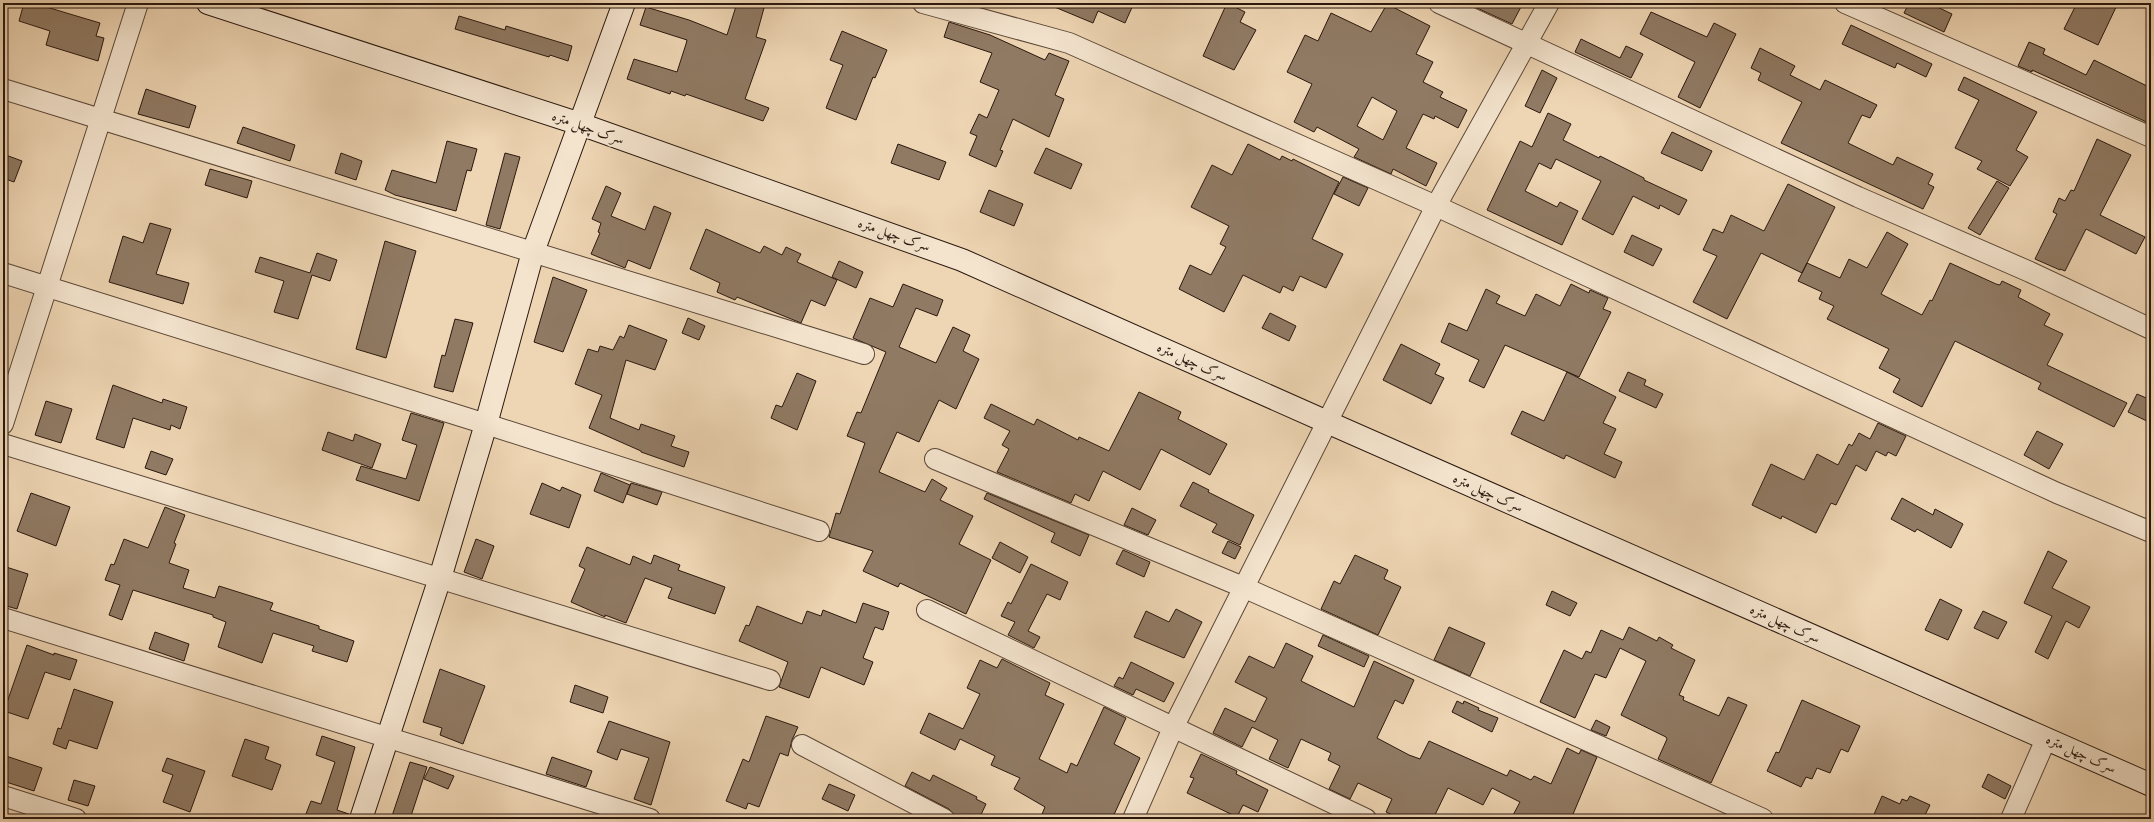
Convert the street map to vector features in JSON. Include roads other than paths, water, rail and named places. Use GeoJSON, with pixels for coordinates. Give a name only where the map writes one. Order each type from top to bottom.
{"type":"FeatureCollection","features":[{"type":"Feature","properties":{"kind":"street"},"geometry":{"type":"LineString","coordinates":[[3,424],[138,3]]}},
{"type":"Feature","properties":{"kind":"street","name":"سرک چهل متره"},"geometry":{"type":"LineString","coordinates":[[208,3],[580,124],[962,260],[2151,785]]}},
{"type":"Feature","properties":{"kind":"street"},"geometry":{"type":"LineString","coordinates":[[361,819],[440,578],[486,424],[533,252],[624,3]]}},
{"type":"Feature","properties":{"kind":"street"},"geometry":{"type":"LineString","coordinates":[[923,3],[1069,44],[1436,206],[2057,493],[2151,532]]}},
{"type":"Feature","properties":{"kind":"street"},"geometry":{"type":"LineString","coordinates":[[1439,3],[1858,197],[2030,272],[2151,329]]}},
{"type":"Feature","properties":{"kind":"street"},"geometry":{"type":"LineString","coordinates":[[1133,819],[1173,728],[1436,206],[1549,3]]}},
{"type":"Feature","properties":{"kind":"street"},"geometry":{"type":"LineString","coordinates":[[1845,3],[2151,137]]}},
{"type":"Feature","properties":{"kind":"street"},"geometry":{"type":"LineString","coordinates":[[3,89],[864,354]]}},
{"type":"Feature","properties":{"kind":"street"},"geometry":{"type":"LineString","coordinates":[[3,273],[486,424],[819,531]]}},
{"type":"Feature","properties":{"kind":"street"},"geometry":{"type":"LineString","coordinates":[[3,444],[770,680]]}},
{"type":"Feature","properties":{"kind":"street"},"geometry":{"type":"LineString","coordinates":[[935,459],[1243,587],[1763,819]]}},
{"type":"Feature","properties":{"kind":"street"},"geometry":{"type":"LineString","coordinates":[[927,610],[1366,819]]}},
{"type":"Feature","properties":{"kind":"street"},"geometry":{"type":"LineString","coordinates":[[3,618],[387,736],[650,819]]}},
{"type":"Feature","properties":{"kind":"street"},"geometry":{"type":"LineString","coordinates":[[2012,819],[2046,739]]}},
{"type":"Feature","properties":{"kind":"street"},"geometry":{"type":"LineString","coordinates":[[802,745],[944,819]]}},
{"type":"Feature","properties":{"kind":"street"},"geometry":{"type":"LineString","coordinates":[[3,796],[76,819]]}}]}
